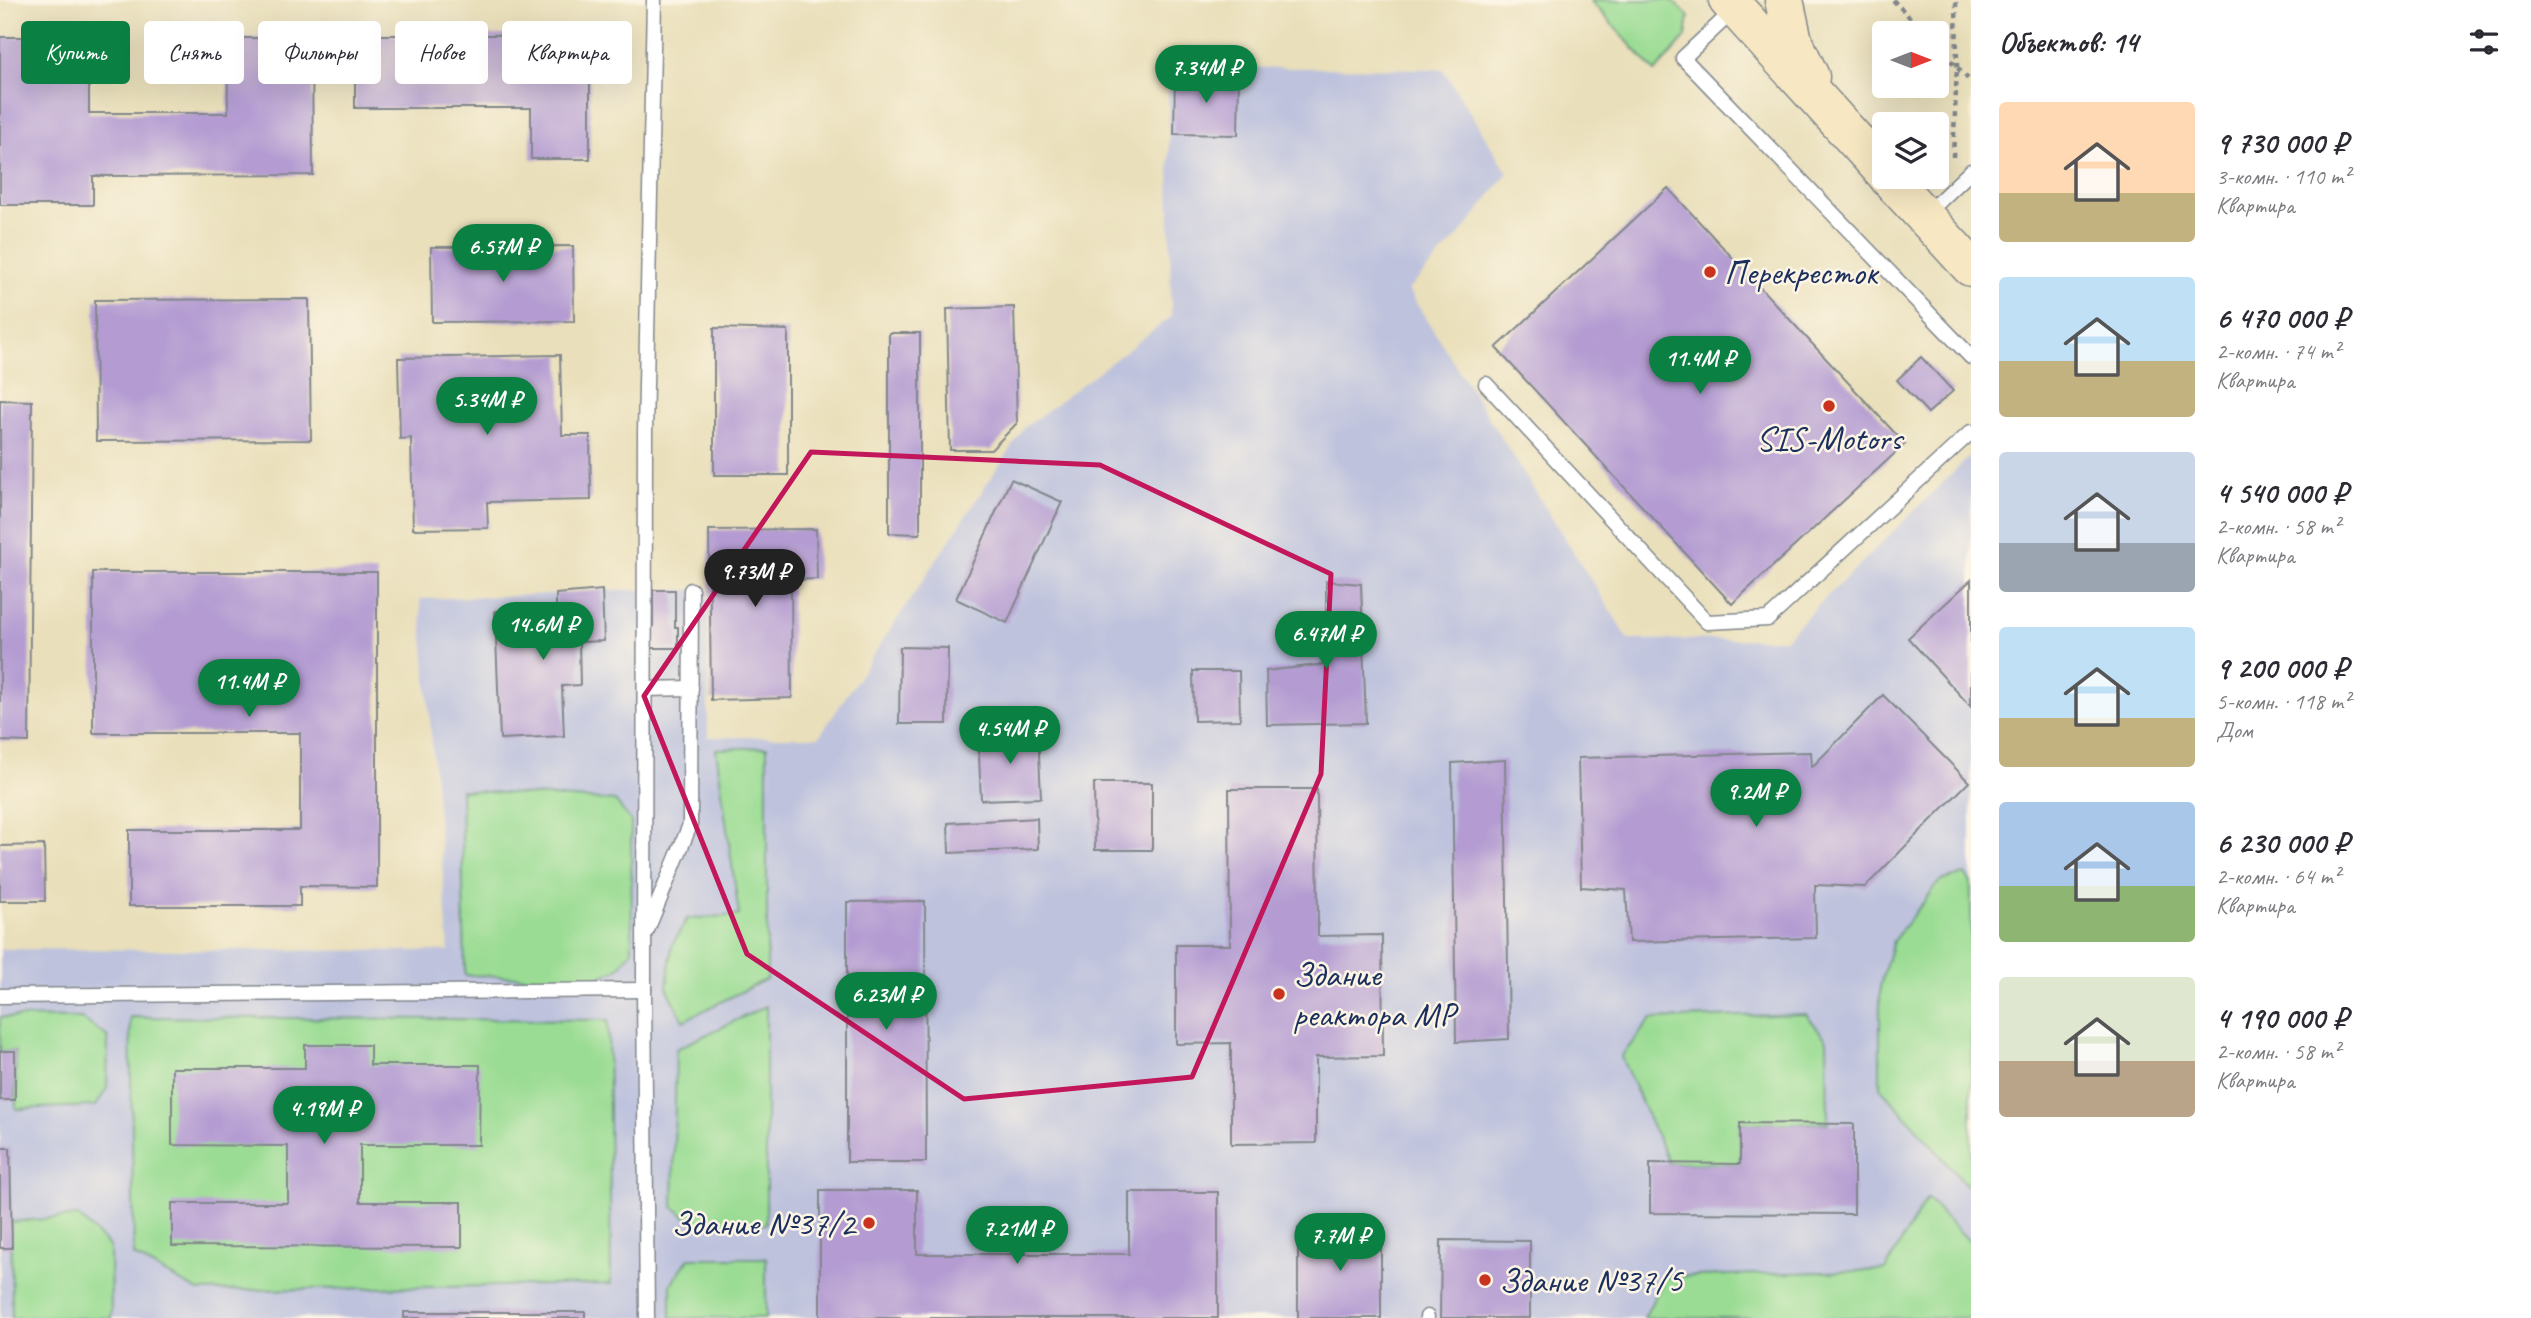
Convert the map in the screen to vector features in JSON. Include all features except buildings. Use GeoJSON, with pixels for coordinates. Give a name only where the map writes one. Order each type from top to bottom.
{"type":"FeatureCollection","features":[{"type":"Feature","properties":{"kind":"street"},"geometry":{"type":"LineString","coordinates":[[1784,0],[1793,41],[1827,110]]}},
{"type":"Feature","properties":{"kind":"street"},"geometry":{"type":"LineString","coordinates":[[1732,4],[1872,160]]}},
{"type":"Feature","properties":{"kind":"street"},"geometry":{"type":"LineString","coordinates":[[1899,189],[1971,267]]}},
{"type":"Feature","properties":{"kind":"lane"},"geometry":{"type":"LineString","coordinates":[[647,1318],[644,990],[645,331],[654,0]]}},
{"type":"Feature","properties":{"kind":"lane"},"geometry":{"type":"LineString","coordinates":[[1732,4],[1683,58],[1971,358]]}},
{"type":"Feature","properties":{"kind":"lane"},"geometry":{"type":"LineString","coordinates":[[1924,216],[1971,171]]}},
{"type":"Feature","properties":{"kind":"lane"},"geometry":{"type":"LineString","coordinates":[[1486,384],[1707,622],[1768,619],[1971,432]]}},
{"type":"Feature","properties":{"kind":"lane"},"geometry":{"type":"LineString","coordinates":[[644,938],[690,825],[691,590]]}},
{"type":"Feature","properties":{"kind":"lane"},"geometry":{"type":"LineString","coordinates":[[645,689],[691,688]]}},
{"type":"Feature","properties":{"kind":"lane"},"geometry":{"type":"LineString","coordinates":[[0,996],[644,990]]}},
{"type":"Feature","properties":{"kind":"path"},"geometry":{"type":"LineString","coordinates":[[1893,0],[1913,21]]}},
{"type":"Feature","properties":{"kind":"path"},"geometry":{"type":"LineString","coordinates":[[1952,190],[1957,67],[1956,0]]}},
{"type":"Feature","properties":{"kind":"path"},"geometry":{"type":"LineString","coordinates":[[1950,60],[1971,82]]}},
{"type":"Feature","properties":{"kind":"highlighted area"},"geometry":{"type":"Polygon","coordinates":[[[811,452],[1100,465],[1331,574],[1321,774],[1192,1077],[964,1099],[747,954],[644,696],[811,452]]]}},
{"type":"Feature","properties":{"kind":"shaded area"},"geometry":{"type":"Polygon","coordinates":[[[1168,67],[1443,69],[1508,173],[1465,229],[1408,290],[1629,640],[1784,639],[1971,455],[1971,1318],[0,1318],[0,949],[449,951],[420,599],[602,590],[708,590],[708,737],[819,737],[1024,428],[1171,317],[1168,67]]]}},
{"type":"Feature","properties":{"kind":"green space"},"geometry":{"type":"Polygon","coordinates":[[[1590,0],[1671,0],[1689,16],[1686,37],[1655,72],[1590,0]]]}},
{"type":"Feature","properties":{"kind":"green space"},"geometry":{"type":"Polygon","coordinates":[[[767,747],[767,979],[683,1021],[667,987],[672,945],[687,919],[739,915],[716,749],[767,747]]]}},
{"type":"Feature","properties":{"kind":"green space"},"geometry":{"type":"Polygon","coordinates":[[[461,790],[615,801],[631,821],[632,951],[618,969],[595,979],[465,975],[461,790]]]}},
{"type":"Feature","properties":{"kind":"green space"},"geometry":{"type":"Polygon","coordinates":[[[1965,874],[1971,882],[1971,1190],[1880,1087],[1880,986],[1893,941],[1940,881],[1965,874]]]}},
{"type":"Feature","properties":{"kind":"green space"},"geometry":{"type":"Polygon","coordinates":[[[766,1006],[766,1224],[699,1226],[673,1207],[676,1049],[766,1006]]]}},
{"type":"Feature","properties":{"kind":"green space"},"geometry":{"type":"Polygon","coordinates":[[[1806,1014],[1827,1040],[1828,1123],[1740,1123],[1740,1164],[1669,1163],[1621,1057],[1651,1019],[1806,1014]]]}},
{"type":"Feature","properties":{"kind":"green space"},"geometry":{"type":"Polygon","coordinates":[[[0,1017],[81,1018],[108,1037],[107,1088],[96,1106],[16,1109],[15,1051],[0,1051],[0,1017]]]}},
{"type":"Feature","properties":{"kind":"green space"},"geometry":{"type":"Polygon","coordinates":[[[130,1017],[608,1020],[611,1284],[198,1291],[134,1256],[130,1017]]]}},
{"type":"Feature","properties":{"kind":"green space"},"geometry":{"type":"Polygon","coordinates":[[[1927,1198],[1971,1243],[1971,1318],[1644,1318],[1665,1277],[1885,1270],[1927,1198]]]}},
{"type":"Feature","properties":{"kind":"green space"},"geometry":{"type":"Polygon","coordinates":[[[78,1216],[110,1247],[111,1318],[12,1318],[11,1222],[78,1216]]]}},
{"type":"Feature","properties":{"kind":"green space"},"geometry":{"type":"Polygon","coordinates":[[[689,1258],[766,1258],[766,1318],[671,1318],[671,1284],[689,1258]]]}},
{"type":"Feature","properties":{"kind":"place","name":"Перекресток"},"geometry":{"type":"Point","coordinates":[1710,272]}},
{"type":"Feature","properties":{"kind":"place","name":"SIS-Motors"},"geometry":{"type":"Point","coordinates":[1829,406]}},
{"type":"Feature","properties":{"kind":"place","name":"Здание реактора МР"},"geometry":{"type":"Point","coordinates":[1279,994]}},
{"type":"Feature","properties":{"kind":"place","name":"Здание №37/2"},"geometry":{"type":"Point","coordinates":[869,1223]}},
{"type":"Feature","properties":{"kind":"place","name":"Здание №37/5"},"geometry":{"type":"Point","coordinates":[1485,1280]}}]}
